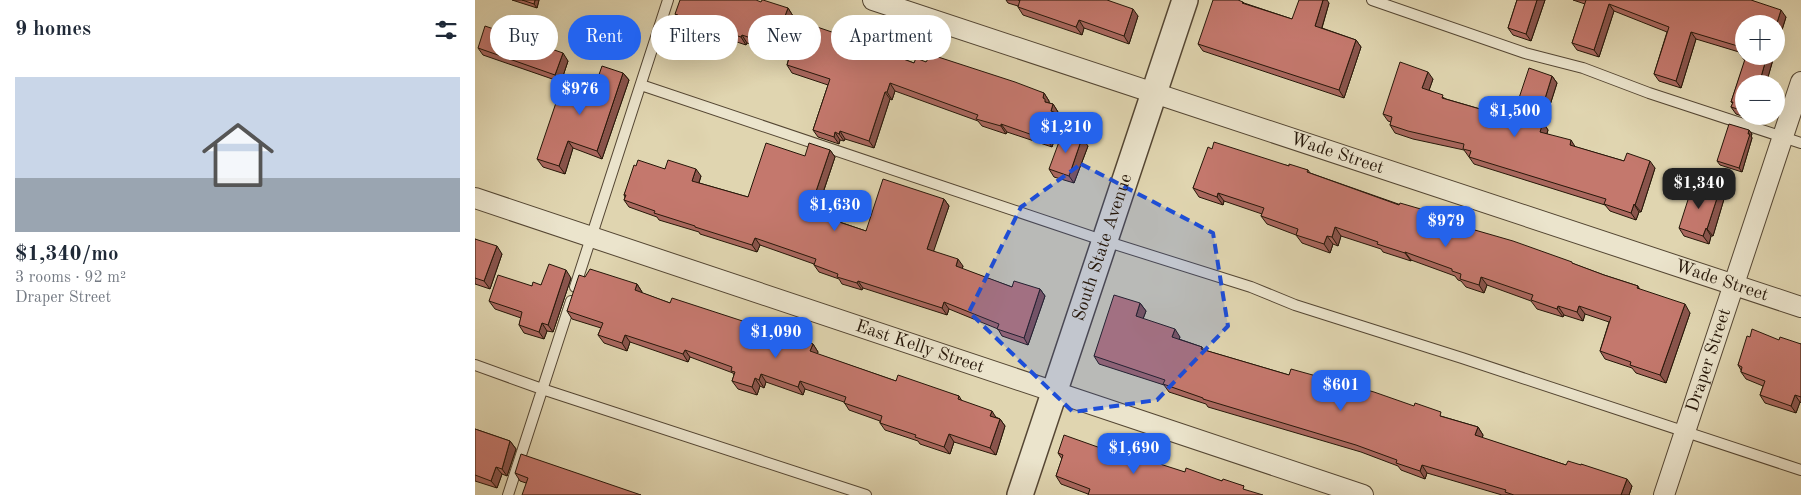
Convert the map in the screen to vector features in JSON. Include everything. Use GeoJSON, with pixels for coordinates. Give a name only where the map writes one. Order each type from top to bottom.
{"type":"FeatureCollection","features":[{"type":"Feature","properties":{"kind":"street","name":"Wade Street"},"geometry":{"type":"LineString","coordinates":[[873,0],[1801,307]]}},
{"type":"Feature","properties":{"kind":"street","name":"South State Avenue"},"geometry":{"type":"LineString","coordinates":[[1020,495],[1185,0]]}},
{"type":"Feature","properties":{"kind":"street","name":"Draper Street"},"geometry":{"type":"LineString","coordinates":[[1664,495],[1734,285],[1792,140],[1801,82]]}},
{"type":"Feature","properties":{"kind":"street","name":"East Kelly Street"},"geometry":{"type":"LineString","coordinates":[[475,198],[1363,495]]}},
{"type":"Feature","properties":{"kind":"lane"},"geometry":{"type":"LineString","coordinates":[[508,495],[669,0]]}},
{"type":"Feature","properties":{"kind":"lane"},"geometry":{"type":"LineString","coordinates":[[1372,0],[1525,53],[1583,68],[1649,93],[1792,140]]}},
{"type":"Feature","properties":{"kind":"lane"},"geometry":{"type":"LineString","coordinates":[[641,86],[1105,242],[1251,287],[1295,305],[1801,470]]}},
{"type":"Feature","properties":{"kind":"lane"},"geometry":{"type":"LineString","coordinates":[[475,365],[542,389],[866,495]]}},
{"type":"Feature","properties":{"kind":"highlighted area"},"geometry":{"type":"Polygon","coordinates":[[[1081,164],[1213,233],[1228,326],[1157,400],[1073,412],[969,312],[1021,207],[1081,164]]]}},
{"type":"Feature","properties":{"kind":"building"},"geometry":{"type":"Polygon","coordinates":[[[522,0],[535,0],[534,4],[522,0]]]}},
{"type":"Feature","properties":{"kind":"building"},"geometry":{"type":"Polygon","coordinates":[[[680,0],[756,0],[761,2],[763,0],[788,8],[785,15],[748,15],[748,37],[738,36],[738,15],[675,14],[680,0]]]}},
{"type":"Feature","properties":{"kind":"building"},"geometry":{"type":"Polygon","coordinates":[[[1020,0],[1107,0],[1133,9],[1124,36],[1079,20],[1076,27],[1018,7],[1020,0]]]}},
{"type":"Feature","properties":{"kind":"building"},"geometry":{"type":"Polygon","coordinates":[[[1213,0],[1238,0],[1242,3],[1292,19],[1299,0],[1323,0],[1315,26],[1356,40],[1339,90],[1198,44],[1213,0]]]}},
{"type":"Feature","properties":{"kind":"building"},"geometry":{"type":"Polygon","coordinates":[[[1517,0],[1537,0],[1526,34],[1508,28],[1517,0]]]}},
{"type":"Feature","properties":{"kind":"building"},"geometry":{"type":"Polygon","coordinates":[[[1586,0],[1751,0],[1781,10],[1779,15],[1735,15],[1735,45],[1691,32],[1676,81],[1654,74],[1669,27],[1609,4],[1594,50],[1572,43],[1586,0]]]}},
{"type":"Feature","properties":{"kind":"building"},"geometry":{"type":"Polygon","coordinates":[[[485,26],[490,28],[490,52],[478,48],[485,26]]]}},
{"type":"Feature","properties":{"kind":"building"},"geometry":{"type":"Polygon","coordinates":[[[821,28],[831,32],[831,60],[906,60],[914,63],[915,60],[926,62],[927,60],[947,60],[1044,93],[1043,98],[1045,102],[1053,104],[1051,111],[1056,113],[1047,140],[1001,124],[1001,126],[976,119],[978,115],[890,83],[887,92],[885,92],[869,141],[840,131],[839,134],[835,132],[834,137],[813,130],[830,79],[787,65],[789,60],[821,60],[821,28]]]}},
{"type":"Feature","properties":{"kind":"building"},"geometry":{"type":"Polygon","coordinates":[[[558,51],[563,53],[555,75],[512,60],[558,60],[558,51]]]}},
{"type":"Feature","properties":{"kind":"building"},"geometry":{"type":"Polygon","coordinates":[[[1400,62],[1428,72],[1422,88],[1443,95],[1442,98],[1511,118],[1529,68],[1552,76],[1538,121],[1543,123],[1540,132],[1571,140],[1570,145],[1624,161],[1627,153],[1650,161],[1631,213],[1604,204],[1606,199],[1469,157],[1471,151],[1463,149],[1464,144],[1390,125],[1392,117],[1383,114],[1400,62]]]}},
{"type":"Feature","properties":{"kind":"building"},"geometry":{"type":"Polygon","coordinates":[[[1743,65],[1764,65],[1762,75],[1740,75],[1743,65]]]}},
{"type":"Feature","properties":{"kind":"building"},"geometry":{"type":"Polygon","coordinates":[[[602,66],[623,73],[597,151],[568,141],[559,166],[537,159],[563,82],[593,92],[602,66]]]}},
{"type":"Feature","properties":{"kind":"building"},"geometry":{"type":"Polygon","coordinates":[[[1735,90],[1735,108],[1731,107],[1733,102],[1731,102],[1735,90]]]}},
{"type":"Feature","properties":{"kind":"building"},"geometry":{"type":"Polygon","coordinates":[[[1729,124],[1749,130],[1748,134],[1750,134],[1739,168],[1717,161],[1729,124]]]}},
{"type":"Feature","properties":{"kind":"building"},"geometry":{"type":"Polygon","coordinates":[[[1063,131],[1082,138],[1069,176],[1049,169],[1063,131]]]}},
{"type":"Feature","properties":{"kind":"building"},"geometry":{"type":"Polygon","coordinates":[[[1214,142],[1289,166],[1289,164],[1308,170],[1307,172],[1399,205],[1400,203],[1455,220],[1454,224],[1513,241],[1685,304],[1660,375],[1630,365],[1631,362],[1600,351],[1611,317],[1579,306],[1577,312],[1558,306],[1557,309],[1531,300],[1533,295],[1481,277],[1479,285],[1460,279],[1461,274],[1452,271],[1452,269],[1377,244],[1378,242],[1335,227],[1332,237],[1327,236],[1324,244],[1296,235],[1298,229],[1261,216],[1264,208],[1218,193],[1217,197],[1193,188],[1208,147],[1212,149],[1214,142]]]}},
{"type":"Feature","properties":{"kind":"building"},"geometry":{"type":"Polygon","coordinates":[[[766,143],[805,156],[809,143],[830,150],[809,212],[866,231],[883,179],[944,199],[927,249],[958,259],[956,266],[1012,287],[1014,281],[1040,289],[1024,338],[997,329],[999,324],[944,302],[942,308],[858,281],[857,283],[837,277],[838,274],[814,265],[816,259],[755,238],[752,245],[654,213],[655,211],[624,200],[634,165],[636,166],[638,160],[665,169],[668,160],[696,169],[692,181],[748,197],[766,143]]]}},
{"type":"Feature","properties":{"kind":"building"},"geometry":{"type":"Polygon","coordinates":[[[1693,184],[1719,192],[1703,236],[1679,228],[1693,184]]]}},
{"type":"Feature","properties":{"kind":"building"},"geometry":{"type":"Polygon","coordinates":[[[475,239],[497,246],[484,281],[475,278],[475,239]]]}},
{"type":"Feature","properties":{"kind":"building"},"geometry":{"type":"Polygon","coordinates":[[[549,264],[566,270],[548,325],[542,323],[539,332],[519,325],[522,312],[489,301],[498,275],[532,286],[533,282],[541,285],[549,264]]]}},
{"type":"Feature","properties":{"kind":"building"},"geometry":{"type":"Polygon","coordinates":[[[590,269],[637,284],[635,290],[670,303],[672,298],[813,344],[810,351],[896,381],[898,375],[959,396],[958,399],[992,411],[990,416],[1000,419],[990,448],[949,434],[944,447],[880,423],[882,416],[844,403],[846,397],[800,381],[798,387],[761,374],[759,380],[755,378],[752,387],[732,381],[735,372],[731,371],[732,367],[685,350],[683,354],[625,335],[622,343],[598,335],[603,323],[567,311],[579,275],[585,277],[590,269]]]}},
{"type":"Feature","properties":{"kind":"building"},"geometry":{"type":"Polygon","coordinates":[[[1114,295],[1140,303],[1136,316],[1175,329],[1172,337],[1202,347],[1201,349],[1289,375],[1291,369],[1374,392],[1414,406],[1415,403],[1441,412],[1440,416],[1478,427],[1475,435],[1566,465],[1568,461],[1627,479],[1621,495],[1514,495],[1505,492],[1506,490],[1422,465],[1420,471],[1396,463],[1397,460],[1356,445],[1203,399],[1163,384],[1165,380],[1094,356],[1114,295]]]}},
{"type":"Feature","properties":{"kind":"building"},"geometry":{"type":"Polygon","coordinates":[[[1752,329],[1779,340],[1780,337],[1801,344],[1801,397],[1795,395],[1791,406],[1760,395],[1765,381],[1741,372],[1742,367],[1738,365],[1747,336],[1750,337],[1752,329]]]}},
{"type":"Feature","properties":{"kind":"building"},"geometry":{"type":"Polygon","coordinates":[[[475,429],[510,441],[502,469],[496,467],[491,481],[475,475],[475,429]]]}},
{"type":"Feature","properties":{"kind":"building"},"geometry":{"type":"Polygon","coordinates":[[[1064,435],[1137,461],[1138,457],[1185,472],[1186,468],[1222,481],[1223,479],[1244,486],[1243,489],[1263,495],[1088,495],[1090,489],[1056,476],[1063,455],[1058,453],[1064,435]]]}},
{"type":"Feature","properties":{"kind":"building"},"geometry":{"type":"Polygon","coordinates":[[[521,454],[641,495],[522,495],[528,478],[515,473],[521,454]]]}}]}
